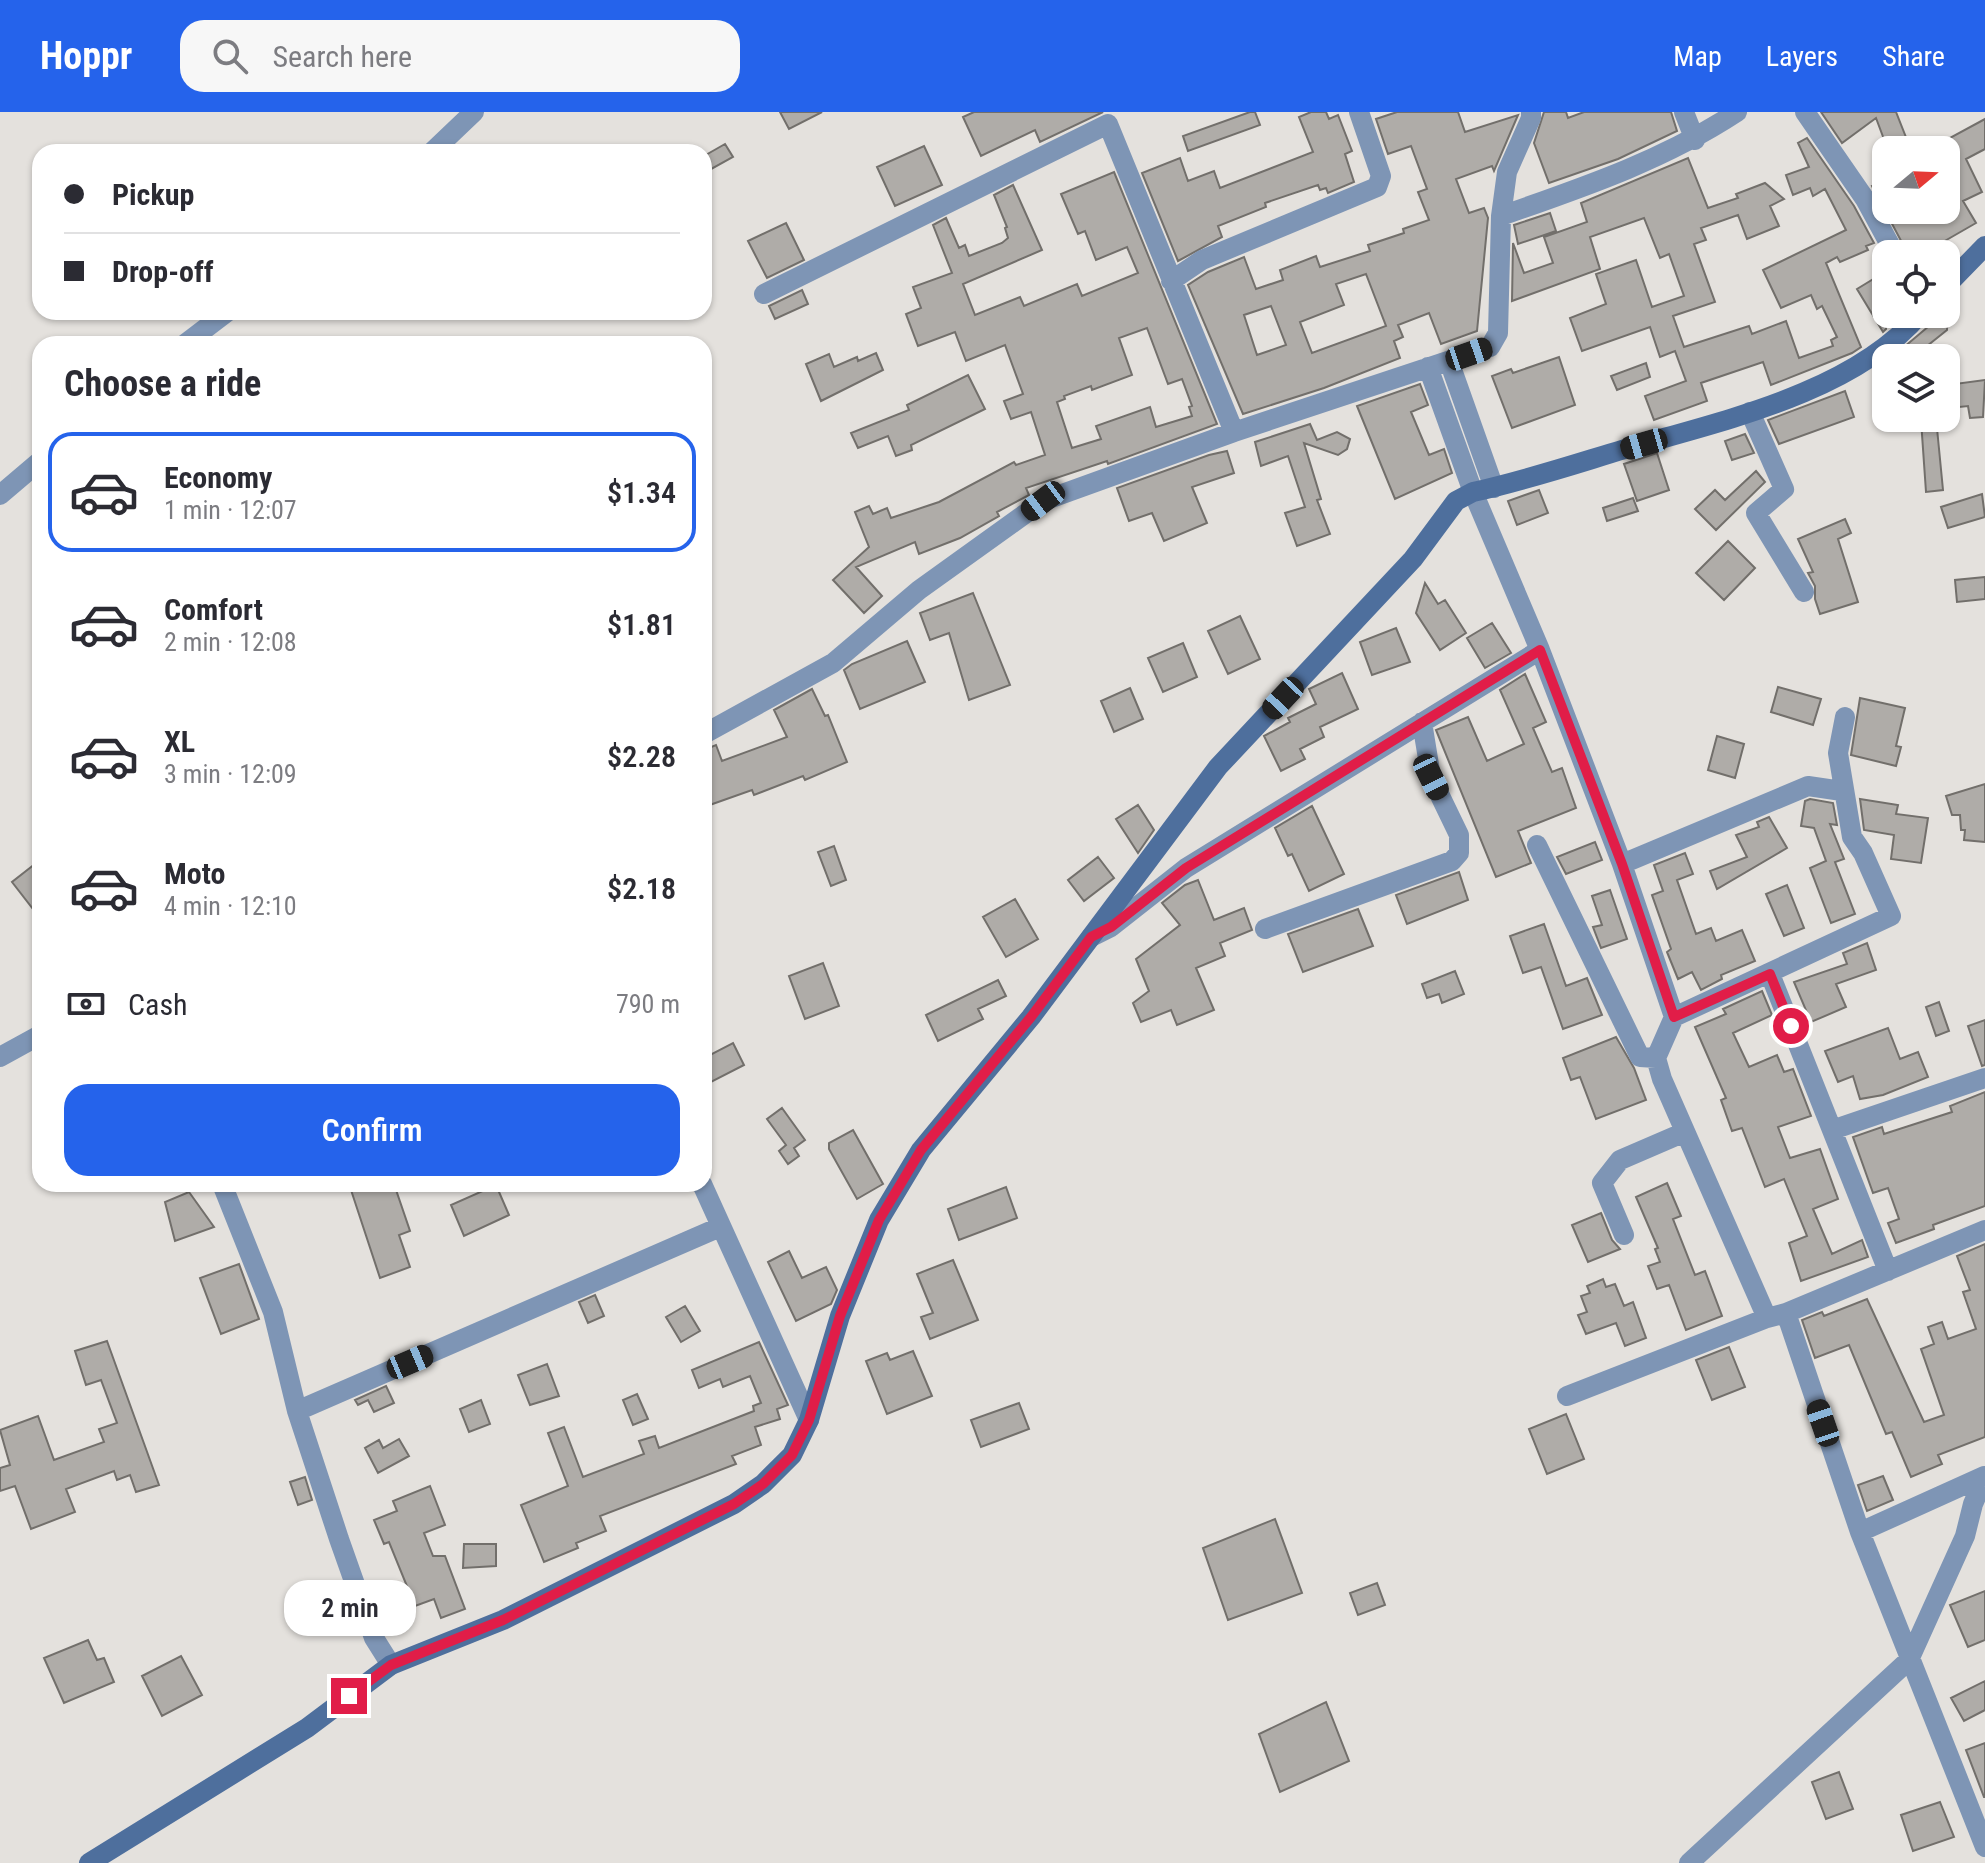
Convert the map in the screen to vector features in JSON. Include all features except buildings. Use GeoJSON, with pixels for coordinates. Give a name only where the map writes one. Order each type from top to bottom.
{"type":"FeatureCollection","features":[{"type":"Feature","properties":{"kind":"street"},"geometry":{"type":"LineString","coordinates":[[440,144],[474,112]]}},
{"type":"Feature","properties":{"kind":"street"},"geometry":{"type":"LineString","coordinates":[[1171,281],[1202,260],[1377,187],[1381,176],[1359,112]]}},
{"type":"Feature","properties":{"kind":"street"},"geometry":{"type":"LineString","coordinates":[[712,730],[833,663],[919,590],[1043,501],[1234,432],[1490,347],[1498,333],[1501,216],[1507,172],[1531,112]]}},
{"type":"Feature","properties":{"kind":"street"},"geometry":{"type":"LineString","coordinates":[[1684,112],[1695,140]]}},
{"type":"Feature","properties":{"kind":"street"},"geometry":{"type":"LineString","coordinates":[[1501,216],[1622,174],[1695,140],[1737,112]]}},
{"type":"Feature","properties":{"kind":"street"},"geometry":{"type":"LineString","coordinates":[[1805,112],[1865,199],[1887,240]]}},
{"type":"Feature","properties":{"kind":"street"},"geometry":{"type":"LineString","coordinates":[[764,294],[1108,124],[1234,432]]}},
{"type":"Feature","properties":{"kind":"street"},"geometry":{"type":"LineString","coordinates":[[1960,272],[1985,246]]}},
{"type":"Feature","properties":{"kind":"street"},"geometry":{"type":"LineString","coordinates":[[196,336],[216,320]]}},
{"type":"Feature","properties":{"kind":"street"},"geometry":{"type":"LineString","coordinates":[[89,1863],[307,1728],[391,1665],[503,1620],[734,1504],[763,1484],[792,1455],[809,1420],[840,1316],[879,1220],[921,1150],[1031,1017],[1218,767],[1413,559],[1456,501],[1473,492],[1750,412],[1862,362],[1908,328]]}},
{"type":"Feature","properties":{"kind":"street"},"geometry":{"type":"LineString","coordinates":[[1449,361],[1494,488]]}},
{"type":"Feature","properties":{"kind":"street"},"geometry":{"type":"LineString","coordinates":[[1428,367],[1473,492],[1540,650],[1622,864],[1674,1017]]}},
{"type":"Feature","properties":{"kind":"street"},"geometry":{"type":"LineString","coordinates":[[1750,412],[1784,489],[1756,513],[1804,592]]}},
{"type":"Feature","properties":{"kind":"street"},"geometry":{"type":"LineString","coordinates":[[0,495],[32,468]]}},
{"type":"Feature","properties":{"kind":"street"},"geometry":{"type":"LineString","coordinates":[[1091,937],[1111,927],[1186,868],[1540,650]]}},
{"type":"Feature","properties":{"kind":"street"},"geometry":{"type":"LineString","coordinates":[[1845,717],[1838,753],[1852,837],[1863,853],[1891,916],[1674,1017],[1656,1058],[1685,1132],[1777,1315],[1909,1660],[1982,1825],[1985,1847]]}},
{"type":"Feature","properties":{"kind":"street"},"geometry":{"type":"LineString","coordinates":[[1265,929],[1452,861],[1459,853],[1459,835],[1431,777],[1422,722]]}},
{"type":"Feature","properties":{"kind":"street"},"geometry":{"type":"LineString","coordinates":[[1622,864],[1808,786],[1842,791]]}},
{"type":"Feature","properties":{"kind":"street"},"geometry":{"type":"LineString","coordinates":[[1537,845],[1640,1057],[1656,1058]]}},
{"type":"Feature","properties":{"kind":"street"},"geometry":{"type":"LineString","coordinates":[[1770,974],[1888,1271]]}},
{"type":"Feature","properties":{"kind":"street"},"geometry":{"type":"LineString","coordinates":[[0,1057],[32,1039]]}},
{"type":"Feature","properties":{"kind":"street"},"geometry":{"type":"LineString","coordinates":[[1832,1130],[1985,1078]]}},
{"type":"Feature","properties":{"kind":"street"},"geometry":{"type":"LineString","coordinates":[[1624,1235],[1602,1183],[1620,1160],[1685,1132]]}},
{"type":"Feature","properties":{"kind":"street"},"geometry":{"type":"LineString","coordinates":[[225,1192],[273,1312],[297,1411],[374,1638],[391,1665]]}},
{"type":"Feature","properties":{"kind":"street"},"geometry":{"type":"LineString","coordinates":[[705,1192],[809,1420]]}},
{"type":"Feature","properties":{"kind":"street"},"geometry":{"type":"LineString","coordinates":[[297,1411],[720,1227]]}},
{"type":"Feature","properties":{"kind":"street"},"geometry":{"type":"LineString","coordinates":[[1567,1396],[1985,1230]]}},
{"type":"Feature","properties":{"kind":"street"},"geometry":{"type":"LineString","coordinates":[[1860,1532],[1985,1476]]}},
{"type":"Feature","properties":{"kind":"street"},"geometry":{"type":"LineString","coordinates":[[1689,1863],[1909,1660],[1965,1536],[1973,1504],[1985,1476]]}},
{"type":"Feature","properties":{"kind":"route"},"geometry":{"type":"LineString","coordinates":[[349,1696],[391,1665],[503,1620],[734,1504],[763,1484],[792,1455],[809,1420],[840,1316],[879,1220],[921,1150],[1031,1017],[1091,937],[1111,927],[1186,868],[1540,650],[1622,864],[1674,1017],[1770,974],[1791,1026]]}}]}
